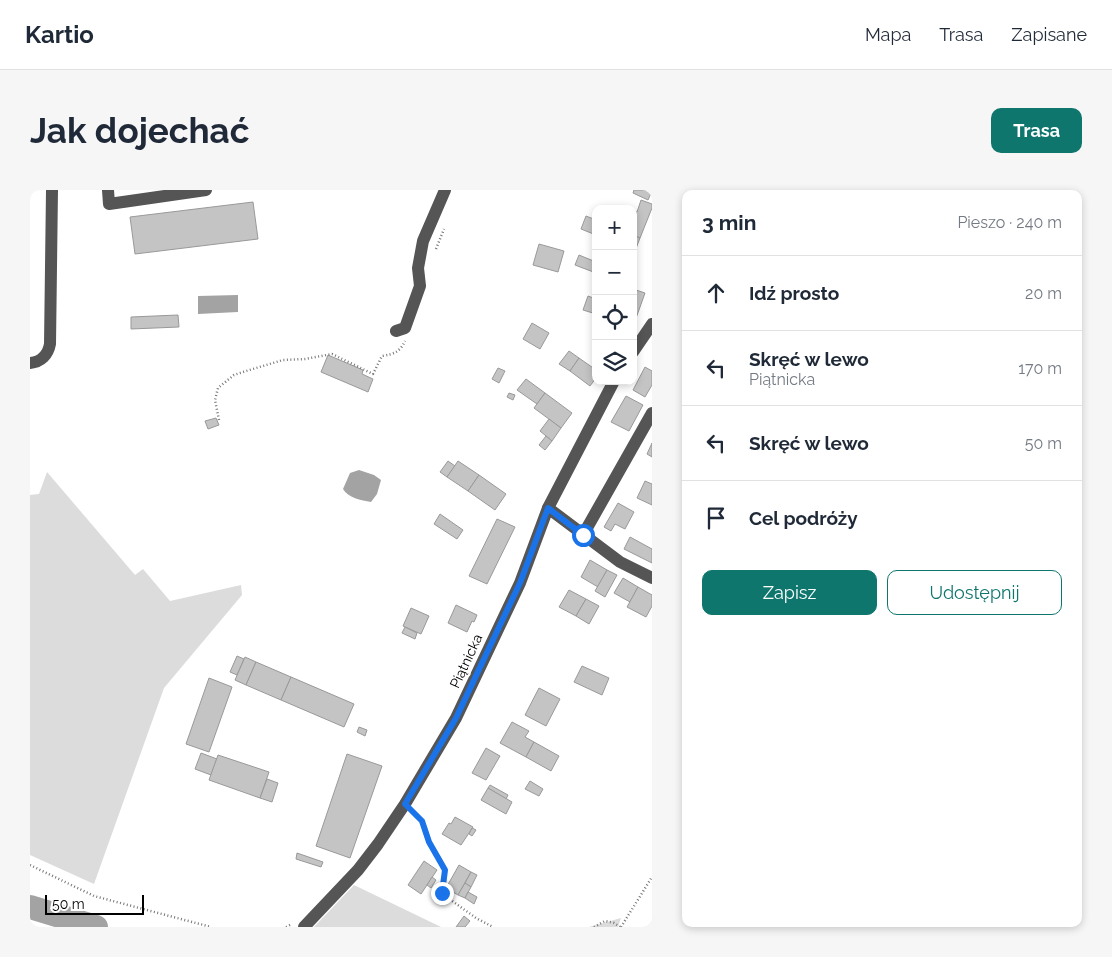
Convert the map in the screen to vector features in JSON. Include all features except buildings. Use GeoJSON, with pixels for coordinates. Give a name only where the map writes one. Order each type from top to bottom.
{"type":"FeatureCollection","features":[{"type":"Feature","properties":{"kind":"street"},"geometry":{"type":"LineString","coordinates":[[30,363],[37,362],[42,358],[49,349],[50,344],[52,190]]}},
{"type":"Feature","properties":{"kind":"street"},"geometry":{"type":"LineString","coordinates":[[108,190],[109,204],[206,190]]}},
{"type":"Feature","properties":{"kind":"street"},"geometry":{"type":"LineString","coordinates":[[402,332],[420,286],[418,268],[423,241],[444,190]]}},
{"type":"Feature","properties":{"kind":"street"},"geometry":{"type":"LineString","coordinates":[[637,346],[651,326]]}},
{"type":"Feature","properties":{"kind":"street","name":"Piątnicka"},"geometry":{"type":"LineString","coordinates":[[305,925],[358,870],[378,844],[405,804],[456,718],[520,583],[548,508],[612,385]]}},
{"type":"Feature","properties":{"kind":"street"},"geometry":{"type":"LineString","coordinates":[[583,535],[652,413]]}},
{"type":"Feature","properties":{"kind":"street"},"geometry":{"type":"LineString","coordinates":[[548,508],[620,562],[652,578]]}},
{"type":"Feature","properties":{"kind":"path"},"geometry":{"type":"LineString","coordinates":[[435,250],[445,224]]}},
{"type":"Feature","properties":{"kind":"path"},"geometry":{"type":"LineString","coordinates":[[219,420],[215,400],[218,388],[234,375],[282,360],[305,359],[332,354],[373,374],[382,356],[393,354],[400,350],[402,332]]}},
{"type":"Feature","properties":{"kind":"path"},"geometry":{"type":"LineString","coordinates":[[405,804],[422,821],[429,842],[445,870],[442,893],[476,918],[493,927]]}},
{"type":"Feature","properties":{"kind":"path"},"geometry":{"type":"LineString","coordinates":[[30,865],[94,896],[210,927]]}},
{"type":"Feature","properties":{"kind":"path"},"geometry":{"type":"LineString","coordinates":[[594,927],[605,921],[620,927],[652,877]]}},
{"type":"Feature","properties":{"kind":"shaded area"},"geometry":{"type":"Polygon","coordinates":[[[238,295],[238,312],[198,314],[198,296],[238,295]]]}},
{"type":"Feature","properties":{"kind":"shaded area"},"geometry":{"type":"Polygon","coordinates":[[[359,470],[374,475],[381,480],[377,494],[371,502],[351,497],[343,489],[350,473],[359,470]]]}},
{"type":"Feature","properties":{"kind":"shaded area"},"geometry":{"type":"Polygon","coordinates":[[[47,472],[135,575],[143,569],[170,601],[241,585],[242,595],[164,688],[94,884],[30,855],[30,495],[39,494],[47,472]]]}},
{"type":"Feature","properties":{"kind":"shaded area"},"geometry":{"type":"Polygon","coordinates":[[[354,885],[439,926],[441,927],[314,927],[354,885]]]}},
{"type":"Feature","properties":{"kind":"shaded area"},"geometry":{"type":"Polygon","coordinates":[[[621,918],[618,927],[589,927],[621,918]]]}},
{"type":"Feature","properties":{"kind":"waterway"},"geometry":{"type":"LineString","coordinates":[[30,907],[96,927]]}},
{"type":"Feature","properties":{"kind":"route"},"geometry":{"type":"LineString","coordinates":[[442,893],[445,870],[429,842],[422,821],[405,804],[456,718],[520,583],[548,508],[583,535]]}}]}
